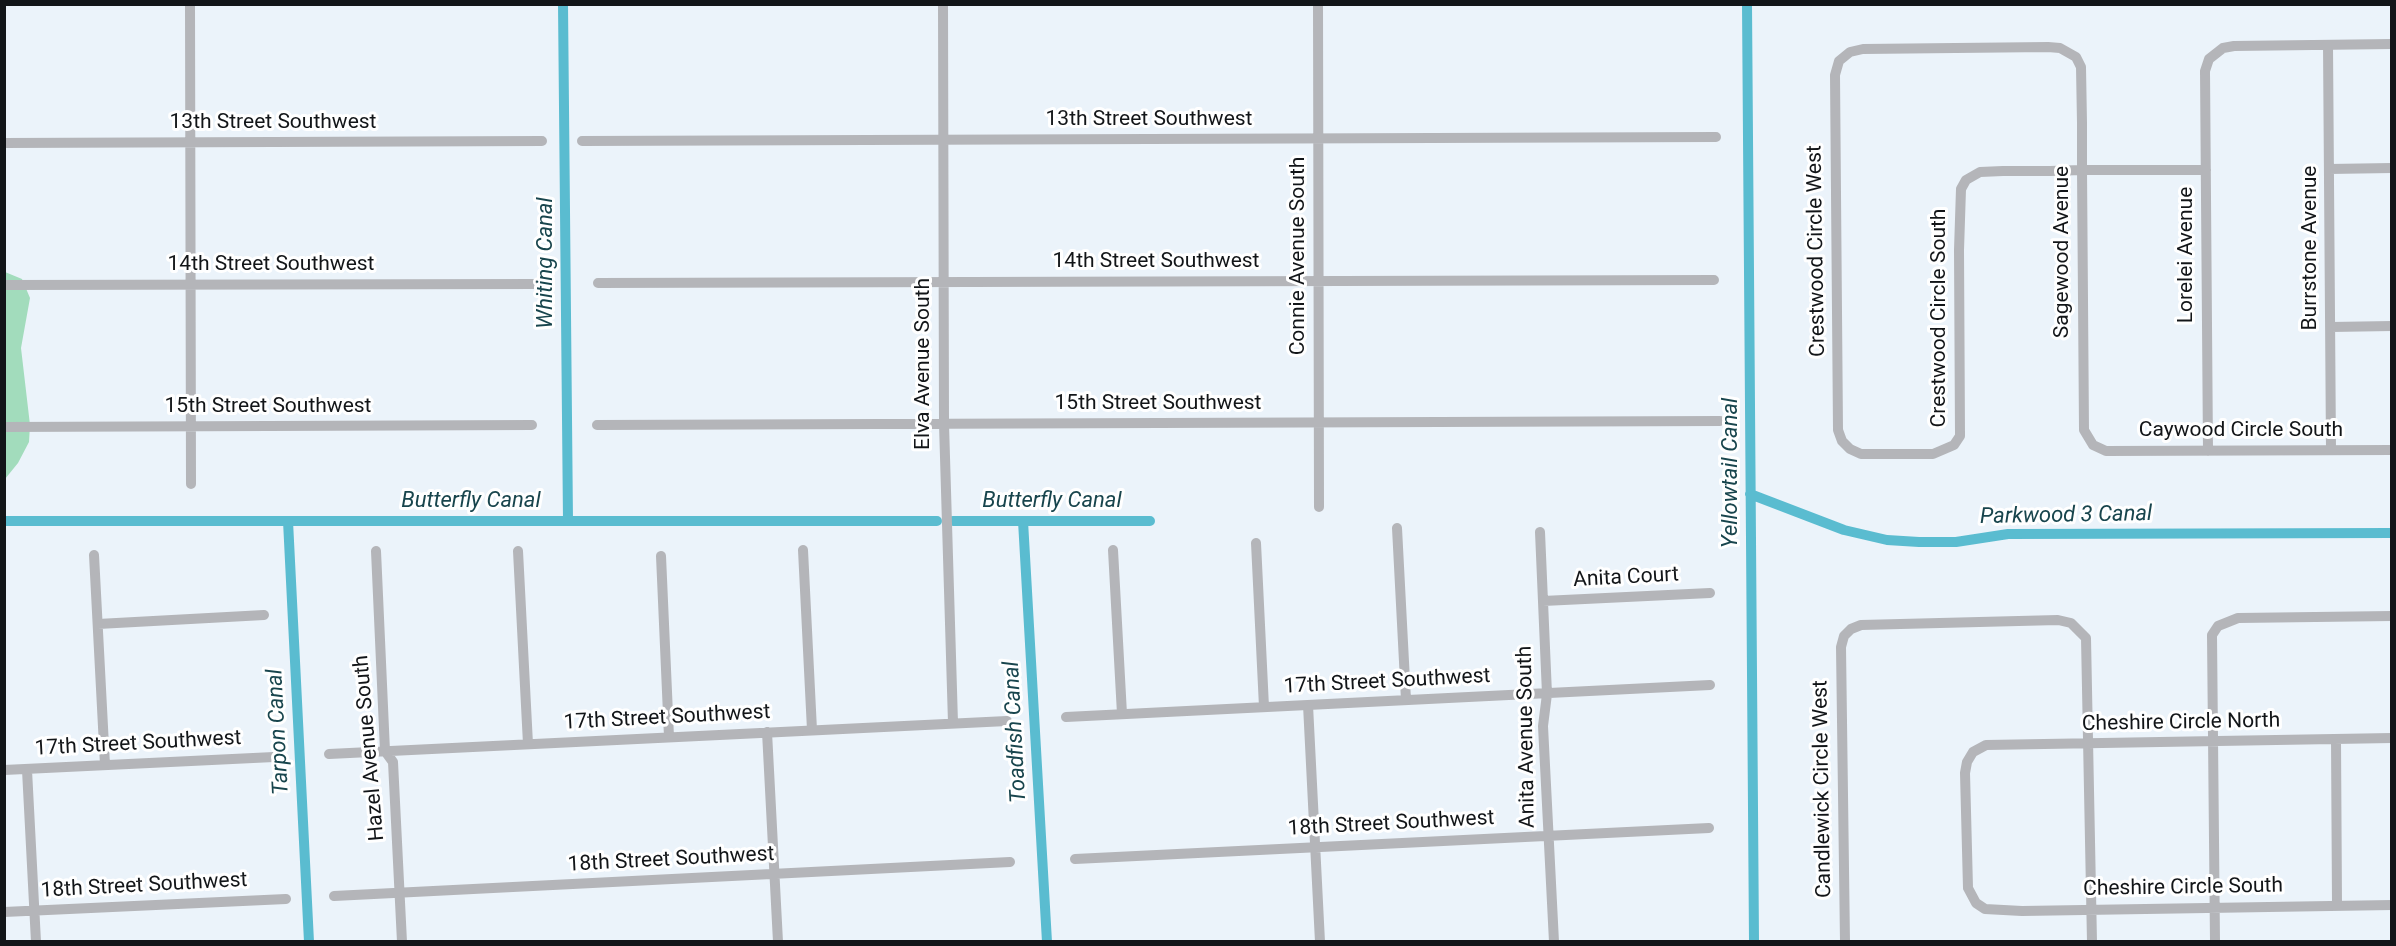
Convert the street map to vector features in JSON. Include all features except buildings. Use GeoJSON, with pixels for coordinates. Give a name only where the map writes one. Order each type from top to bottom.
{"type":"FeatureCollection","features":[{"type":"Feature","properties":{"kind":"street"},"geometry":{"type":"LineString","coordinates":[[190,4],[191,484]]}},
{"type":"Feature","properties":{"kind":"street","name":"Elva Avenue South"},"geometry":{"type":"LineString","coordinates":[[943,4],[944,424],[953,723]]}},
{"type":"Feature","properties":{"kind":"street","name":"Connie Avenue South"},"geometry":{"type":"LineString","coordinates":[[1318,4],[1319,507]]}},
{"type":"Feature","properties":{"kind":"street"},"geometry":{"type":"LineString","coordinates":[[2328,45],[2391,44]]}},
{"type":"Feature","properties":{"kind":"street","name":"Lorelei Avenue"},"geometry":{"type":"LineString","coordinates":[[2208,451],[2205,71],[2209,59],[2223,48],[2328,45]]}},
{"type":"Feature","properties":{"kind":"street","name":"Burrstone Avenue"},"geometry":{"type":"LineString","coordinates":[[2328,45],[2331,450]]}},
{"type":"Feature","properties":{"kind":"street","name":"Crestwood Circle West"},"geometry":{"type":"LineString","coordinates":[[1842,441],[1838,430],[1835,87],[1839,61],[1850,52],[1863,49],[2048,47],[2060,48],[2076,57]]}},
{"type":"Feature","properties":{"kind":"street","name":"Sagewood Avenue"},"geometry":{"type":"LineString","coordinates":[[2076,57],[2081,68],[2084,430],[2093,445]]}},
{"type":"Feature","properties":{"kind":"street","name":"13th Street Southwest"},"geometry":{"type":"LineString","coordinates":[[582,141],[1716,137]]}},
{"type":"Feature","properties":{"kind":"street","name":"13th Street Southwest"},"geometry":{"type":"LineString","coordinates":[[4,144],[542,141]]}},
{"type":"Feature","properties":{"kind":"street"},"geometry":{"type":"LineString","coordinates":[[2329,169],[2391,168]]}},
{"type":"Feature","properties":{"kind":"street"},"geometry":{"type":"LineString","coordinates":[[2082,170],[2206,170]]}},
{"type":"Feature","properties":{"kind":"street","name":"Crestwood Circle South"},"geometry":{"type":"LineString","coordinates":[[1842,441],[1850,449],[1861,454],[1933,454],[1954,445],[1960,436],[1961,189],[1966,180],[1980,172],[2082,170]]}},
{"type":"Feature","properties":{"kind":"street","name":"14th Street Southwest"},"geometry":{"type":"LineString","coordinates":[[598,283],[1714,280]]}},
{"type":"Feature","properties":{"kind":"street","name":"14th Street Southwest"},"geometry":{"type":"LineString","coordinates":[[4,285],[537,284]]}},
{"type":"Feature","properties":{"kind":"street"},"geometry":{"type":"LineString","coordinates":[[2331,327],[2391,326]]}},
{"type":"Feature","properties":{"kind":"street","name":"15th Street Southwest"},"geometry":{"type":"LineString","coordinates":[[597,425],[1720,421]]}},
{"type":"Feature","properties":{"kind":"street","name":"15th Street Southwest"},"geometry":{"type":"LineString","coordinates":[[4,427],[532,425]]}},
{"type":"Feature","properties":{"kind":"street","name":"Caywood Circle South"},"geometry":{"type":"LineString","coordinates":[[2093,445],[2106,451],[2391,450]]}},
{"type":"Feature","properties":{"kind":"street"},"geometry":{"type":"LineString","coordinates":[[1397,528],[1406,700]]}},
{"type":"Feature","properties":{"kind":"street","name":"Anita Avenue South"},"geometry":{"type":"LineString","coordinates":[[1540,532],[1547,694],[1543,726],[1554,942]]}},
{"type":"Feature","properties":{"kind":"street"},"geometry":{"type":"LineString","coordinates":[[1256,543],[1264,707]]}},
{"type":"Feature","properties":{"kind":"street"},"geometry":{"type":"LineString","coordinates":[[803,550],[812,730]]}},
{"type":"Feature","properties":{"kind":"street"},"geometry":{"type":"LineString","coordinates":[[1113,550],[1122,714]]}},
{"type":"Feature","properties":{"kind":"street","name":"Hazel Avenue South"},"geometry":{"type":"LineString","coordinates":[[376,551],[385,751],[393,762],[402,942]]}},
{"type":"Feature","properties":{"kind":"street"},"geometry":{"type":"LineString","coordinates":[[518,551],[528,744]]}},
{"type":"Feature","properties":{"kind":"street"},"geometry":{"type":"LineString","coordinates":[[94,555],[105,765]]}},
{"type":"Feature","properties":{"kind":"street"},"geometry":{"type":"LineString","coordinates":[[661,556],[669,737]]}},
{"type":"Feature","properties":{"kind":"street","name":"Anita Court"},"geometry":{"type":"LineString","coordinates":[[1543,601],[1710,593]]}},
{"type":"Feature","properties":{"kind":"street"},"geometry":{"type":"LineString","coordinates":[[98,624],[264,615]]}},
{"type":"Feature","properties":{"kind":"street"},"geometry":{"type":"LineString","coordinates":[[2215,942],[2212,636],[2218,626],[2232,619],[2391,616]]}},
{"type":"Feature","properties":{"kind":"street","name":"Candlewick Circle West"},"geometry":{"type":"LineString","coordinates":[[1845,942],[1841,647],[1844,636],[1851,629],[1861,625],[1897,623],[2058,620],[2071,623],[2086,638],[2088,744]]}},
{"type":"Feature","properties":{"kind":"street","name":"17th Street Southwest"},"geometry":{"type":"LineString","coordinates":[[1066,717],[1710,685]]}},
{"type":"Feature","properties":{"kind":"street"},"geometry":{"type":"LineString","coordinates":[[1308,705],[1320,942]]}},
{"type":"Feature","properties":{"kind":"street","name":"17th Street Southwest"},"geometry":{"type":"LineString","coordinates":[[329,754],[1008,721]]}},
{"type":"Feature","properties":{"kind":"street"},"geometry":{"type":"LineString","coordinates":[[767,732],[778,942]]}},
{"type":"Feature","properties":{"kind":"street","name":"Cheshire Circle North"},"geometry":{"type":"LineString","coordinates":[[1976,903],[1968,888],[1965,773],[1967,762],[1973,752],[1986,745],[2391,738]]}},
{"type":"Feature","properties":{"kind":"street"},"geometry":{"type":"LineString","coordinates":[[2336,740],[2337,905]]}},
{"type":"Feature","properties":{"kind":"street"},"geometry":{"type":"LineString","coordinates":[[2088,744],[2092,942]]}},
{"type":"Feature","properties":{"kind":"street","name":"17th Street Southwest"},"geometry":{"type":"LineString","coordinates":[[4,770],[274,757]]}},
{"type":"Feature","properties":{"kind":"street"},"geometry":{"type":"LineString","coordinates":[[27,770],[36,942]]}},
{"type":"Feature","properties":{"kind":"street","name":"18th Street Southwest"},"geometry":{"type":"LineString","coordinates":[[1076,859],[1709,828]]}},
{"type":"Feature","properties":{"kind":"street","name":"18th Street Southwest"},"geometry":{"type":"LineString","coordinates":[[334,896],[1010,862]]}},
{"type":"Feature","properties":{"kind":"street","name":"18th Street Southwest"},"geometry":{"type":"LineString","coordinates":[[4,912],[286,899]]}},
{"type":"Feature","properties":{"kind":"street","name":"Cheshire Circle South"},"geometry":{"type":"LineString","coordinates":[[1976,903],[1985,909],[2022,911],[2391,905]]}},
{"type":"Feature","properties":{"kind":"green space"},"geometry":{"type":"Polygon","coordinates":[[[5,272],[22,279],[30,298],[21,348],[30,425],[29,442],[18,463],[5,479],[5,272]]]}},
{"type":"Feature","properties":{"kind":"waterway","name":"Whiting Canal"},"geometry":{"type":"LineString","coordinates":[[563,4],[568,521]]}},
{"type":"Feature","properties":{"kind":"waterway","name":"Yellowtail Canal"},"geometry":{"type":"LineString","coordinates":[[1747,4],[1754,942]]}},
{"type":"Feature","properties":{"kind":"waterway","name":"Parkwood 3 Canal"},"geometry":{"type":"LineString","coordinates":[[1750,494],[1844,530],[1887,540],[1919,542],[1956,542],[2008,534],[2392,533]]}},
{"type":"Feature","properties":{"kind":"waterway","name":"Butterfly Canal"},"geometry":{"type":"LineString","coordinates":[[4,521],[937,521]]}},
{"type":"Feature","properties":{"kind":"waterway","name":"Tarpon Canal"},"geometry":{"type":"LineString","coordinates":[[288,521],[309,942]]}},
{"type":"Feature","properties":{"kind":"waterway","name":"Butterfly Canal"},"geometry":{"type":"LineString","coordinates":[[953,521],[1150,521]]}},
{"type":"Feature","properties":{"kind":"waterway","name":"Toadfish Canal"},"geometry":{"type":"LineString","coordinates":[[1023,521],[1047,942]]}}]}
